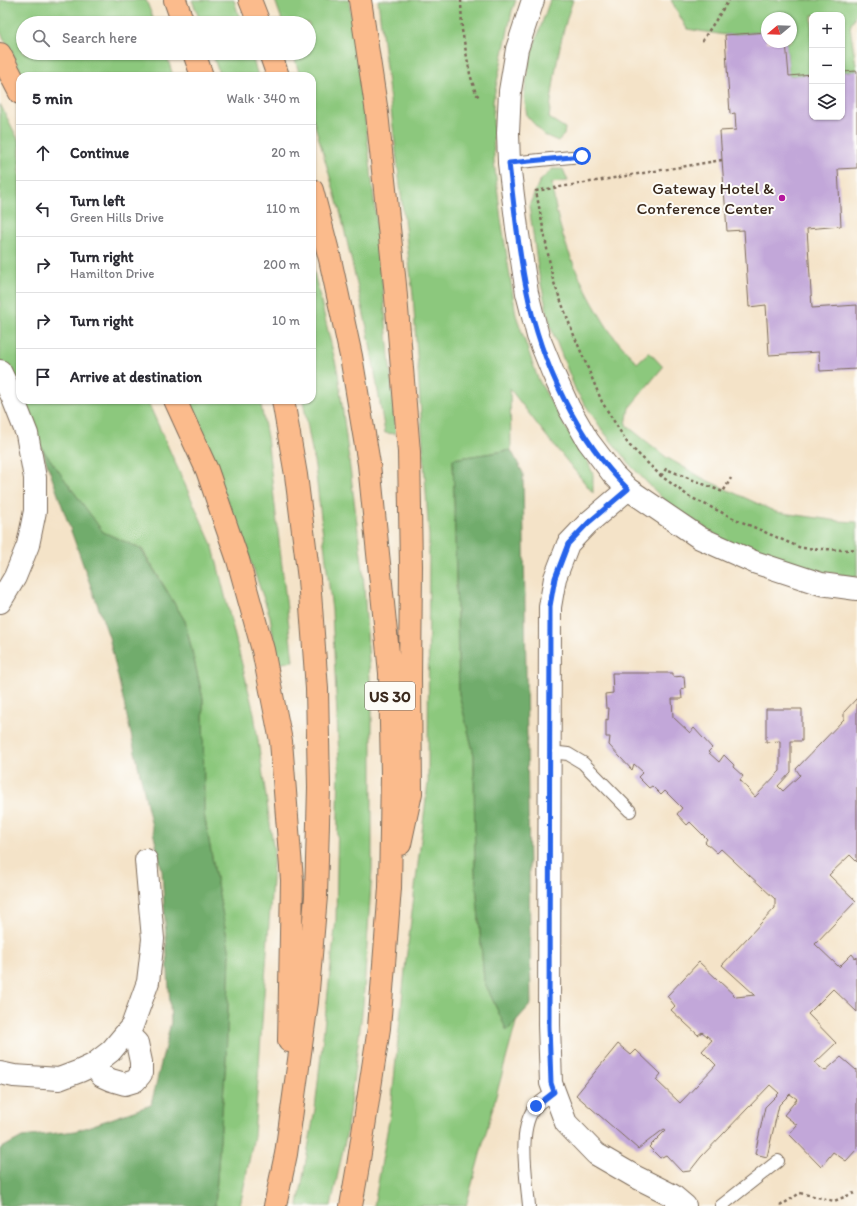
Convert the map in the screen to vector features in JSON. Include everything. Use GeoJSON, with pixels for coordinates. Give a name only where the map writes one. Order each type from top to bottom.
{"type":"FeatureCollection","features":[{"type":"Feature","properties":{"kind":"highway"},"geometry":{"type":"LineString","coordinates":[[175,0],[181,16]]}},
{"type":"Feature","properties":{"kind":"highway"},"geometry":{"type":"LineString","coordinates":[[250,0],[256,16]]}},
{"type":"Feature","properties":{"kind":"highway"},"geometry":{"type":"LineString","coordinates":[[360,0],[377,113],[395,285],[409,452],[411,566],[411,793],[390,888]]}},
{"type":"Feature","properties":{"kind":"highway"},"geometry":{"type":"LineString","coordinates":[[0,54],[16,85]]}},
{"type":"Feature","properties":{"kind":"highway"},"geometry":{"type":"LineString","coordinates":[[196,60],[201,72]]}},
{"type":"Feature","properties":{"kind":"highway"},"geometry":{"type":"LineString","coordinates":[[272,60],[277,72]]}},
{"type":"Feature","properties":{"kind":"highway","name":"US 30"},"geometry":{"type":"LineString","coordinates":[[316,205],[330,259],[351,356],[370,471],[390,673],[392,775],[390,888],[379,1028],[351,1206]]}},
{"type":"Feature","properties":{"kind":"highway"},"geometry":{"type":"LineString","coordinates":[[177,404],[207,470],[238,560],[263,650],[281,741],[292,880],[286,1154]]}},
{"type":"Feature","properties":{"kind":"highway"},"geometry":{"type":"LineString","coordinates":[[275,1206],[286,1154],[307,995],[316,896],[319,787],[317,689],[309,580],[296,475],[284,404]]}},
{"type":"Feature","properties":{"kind":"street"},"geometry":{"type":"LineString","coordinates":[[533,0],[517,49],[510,91],[508,133],[509,163],[527,293],[538,336],[569,408],[588,441],[613,474],[628,489],[700,538],[754,562],[821,584],[857,589]]}},
{"type":"Feature","properties":{"kind":"street"},"geometry":{"type":"LineString","coordinates":[[0,371],[27,434],[35,478],[35,511],[28,545],[14,577],[0,602]]}},
{"type":"Feature","properties":{"kind":"street"},"geometry":{"type":"LineString","coordinates":[[628,489],[588,523],[568,544],[555,578],[550,606],[549,1026],[551,1083],[566,1123],[596,1154],[634,1176],[672,1195],[685,1206]]}},
{"type":"Feature","properties":{"kind":"street"},"geometry":{"type":"LineString","coordinates":[[0,1072],[14,1076],[59,1079],[93,1065],[111,1051],[132,1026],[148,982],[153,939],[146,860]]}},
{"type":"Feature","properties":{"kind":"street"},"geometry":{"type":"LineString","coordinates":[[93,1065],[102,1076],[111,1080],[125,1084],[135,1081],[141,1074],[141,1062],[137,1043],[126,1033]]}},
{"type":"Feature","properties":{"kind":"lane"},"geometry":{"type":"LineString","coordinates":[[509,163],[582,156]]}},
{"type":"Feature","properties":{"kind":"lane"},"geometry":{"type":"LineString","coordinates":[[550,752],[568,754],[583,763],[630,811]]}},
{"type":"Feature","properties":{"kind":"lane"},"geometry":{"type":"LineString","coordinates":[[529,1206],[524,1148],[527,1122],[536,1106],[554,1092]]}},
{"type":"Feature","properties":{"kind":"lane"},"geometry":{"type":"LineString","coordinates":[[721,1206],[778,1161]]}},
{"type":"Feature","properties":{"kind":"path"},"geometry":{"type":"LineString","coordinates":[[461,0],[462,30],[470,74],[476,94],[481,98]]}},
{"type":"Feature","properties":{"kind":"path"},"geometry":{"type":"LineString","coordinates":[[702,41],[729,0]]}},
{"type":"Feature","properties":{"kind":"path"},"geometry":{"type":"LineString","coordinates":[[722,160],[536,191],[553,280],[602,402],[628,444],[661,476],[690,497],[801,548],[844,550],[857,549]]}},
{"type":"Feature","properties":{"kind":"path"},"geometry":{"type":"LineString","coordinates":[[661,476],[666,469],[723,492],[731,478]]}},
{"type":"Feature","properties":{"kind":"path"},"geometry":{"type":"LineString","coordinates":[[780,1206],[800,1193],[834,1201],[857,1192]]}},
{"type":"Feature","properties":{"kind":"green space"},"geometry":{"type":"Polygon","coordinates":[[[0,0],[146,0],[152,16],[16,16],[16,60],[168,60],[172,72],[21,72],[0,31],[0,0]]]}},
{"type":"Feature","properties":{"kind":"green space"},"geometry":{"type":"Polygon","coordinates":[[[192,0],[234,0],[239,16],[198,16],[192,0]]]}},
{"type":"Feature","properties":{"kind":"green space"},"geometry":{"type":"Polygon","coordinates":[[[275,0],[349,0],[370,162],[396,434],[385,433],[368,332],[341,215],[316,129],[316,72],[299,72],[295,60],[316,60],[316,16],[281,16],[275,0]]]}},
{"type":"Feature","properties":{"kind":"green space"},"geometry":{"type":"Polygon","coordinates":[[[378,0],[516,0],[512,11],[493,101],[494,161],[501,219],[516,315],[538,379],[566,428],[585,455],[593,474],[593,493],[510,389],[511,450],[453,459],[459,694],[474,755],[475,871],[484,981],[507,1031],[517,1019],[466,1206],[374,1206],[391,1109],[406,960],[428,783],[429,537],[413,295],[378,0]]]}},
{"type":"Feature","properties":{"kind":"green space"},"geometry":{"type":"Polygon","coordinates":[[[550,0],[573,0],[561,43],[549,118],[565,128],[564,135],[558,141],[544,135],[527,116],[524,97],[530,57],[550,0]]]}},
{"type":"Feature","properties":{"kind":"green space"},"geometry":{"type":"Polygon","coordinates":[[[671,0],[857,0],[857,12],[850,27],[857,71],[845,72],[845,12],[809,12],[809,74],[789,76],[787,48],[797,48],[797,12],[761,12],[761,32],[725,35],[687,29],[671,0]]]}},
{"type":"Feature","properties":{"kind":"green space"},"geometry":{"type":"Polygon","coordinates":[[[214,60],[253,60],[257,72],[219,72],[214,60]]]}},
{"type":"Feature","properties":{"kind":"green space"},"geometry":{"type":"Polygon","coordinates":[[[0,104],[16,135],[16,395],[0,361],[0,104]]]}},
{"type":"Feature","properties":{"kind":"green space"},"geometry":{"type":"Polygon","coordinates":[[[552,169],[563,169],[568,181],[552,183],[555,203],[565,241],[589,296],[612,334],[637,363],[649,352],[663,367],[629,408],[626,425],[666,457],[706,480],[776,512],[839,521],[857,522],[857,577],[772,561],[725,541],[666,502],[631,466],[603,431],[576,391],[551,328],[539,275],[529,206],[539,182],[552,169]]]}},
{"type":"Feature","properties":{"kind":"green space"},"geometry":{"type":"Polygon","coordinates":[[[316,281],[338,373],[363,571],[372,710],[372,869],[363,1005],[346,1136],[331,1206],[298,1206],[315,1109],[336,920],[339,759],[332,611],[315,467],[304,404],[316,404],[316,281]]]}},
{"type":"Feature","properties":{"kind":"green space"},"geometry":{"type":"Polygon","coordinates":[[[20,404],[149,404],[213,547],[254,713],[274,852],[254,1136],[240,1206],[215,1206],[226,1059],[230,954],[204,814],[203,698],[185,621],[142,549],[103,532],[41,447],[20,404]]]}},
{"type":"Feature","properties":{"kind":"green space"},"geometry":{"type":"Polygon","coordinates":[[[187,404],[261,404],[267,437],[293,661],[278,664],[270,616],[239,529],[187,404]]]}},
{"type":"Feature","properties":{"kind":"green space"},"geometry":{"type":"Polygon","coordinates":[[[41,447],[103,532],[141,549],[185,621],[203,699],[204,814],[230,954],[226,1059],[215,1206],[0,1206],[0,1149],[22,1137],[76,1131],[151,1105],[171,1022],[162,871],[109,637],[41,447]]]}},
{"type":"Feature","properties":{"kind":"green space"},"geometry":{"type":"Polygon","coordinates":[[[511,450],[523,473],[531,1004],[507,1031],[484,981],[475,871],[474,755],[459,694],[453,459],[511,450]]]}},
{"type":"Feature","properties":{"kind":"building","name":"Gateway Hotel & Conference Center"},"geometry":{"type":"Polygon","coordinates":[[[761,32],[761,48],[787,48],[789,76],[809,74],[809,120],[845,120],[845,72],[857,71],[857,168],[838,169],[841,226],[807,229],[812,308],[857,305],[857,369],[820,371],[819,352],[769,355],[766,305],[749,307],[744,230],[727,231],[720,131],[736,130],[735,113],[730,114],[725,35],[761,32]]]}},
{"type":"Feature","properties":{"kind":"building"},"geometry":{"type":"Polygon","coordinates":[[[612,673],[673,673],[673,677],[684,676],[685,688],[681,689],[682,699],[672,699],[673,717],[690,733],[694,728],[712,748],[708,752],[719,762],[724,755],[734,765],[733,767],[743,776],[740,780],[755,797],[780,771],[780,741],[766,742],[766,709],[802,709],[802,741],[791,741],[791,772],[778,786],[783,791],[800,775],[796,769],[844,719],[844,712],[857,698],[857,862],[850,855],[829,875],[856,901],[815,944],[839,967],[852,954],[856,959],[857,957],[857,1012],[833,989],[808,1014],[836,1043],[815,1063],[825,1071],[841,1057],[856,1070],[857,1069],[857,1149],[846,1161],[833,1152],[821,1167],[789,1134],[797,1125],[784,1115],[797,1099],[790,1094],[779,1105],[767,1157],[755,1154],[765,1107],[779,1093],[770,1085],[701,1157],[690,1171],[682,1172],[666,1155],[660,1158],[649,1147],[666,1130],[664,1129],[638,1149],[576,1095],[618,1044],[631,1055],[636,1050],[661,1074],[656,1080],[680,1103],[716,1065],[702,1051],[712,1040],[702,1032],[698,1035],[671,1010],[675,1006],[667,996],[699,962],[736,997],[755,995],[722,965],[775,908],[775,899],[721,849],[717,853],[705,842],[707,839],[690,822],[687,825],[677,814],[682,808],[665,791],[661,795],[652,786],[649,788],[638,777],[643,772],[634,764],[632,770],[609,745],[610,737],[606,737],[606,719],[608,720],[609,708],[606,708],[605,694],[613,693],[612,673]]]}},
{"type":"Feature","properties":{"kind":"place","name":"Gateway Hotel & Conference Center"},"geometry":{"type":"Point","coordinates":[782,198]}},
{"type":"Feature","properties":{"kind":"route"},"geometry":{"type":"LineString","coordinates":[[536,1106],[554,1092],[551,1083],[549,1026],[550,606],[555,578],[568,544],[588,523],[628,489],[613,474],[588,441],[569,408],[538,336],[527,293],[509,163],[582,156]]}}]}
